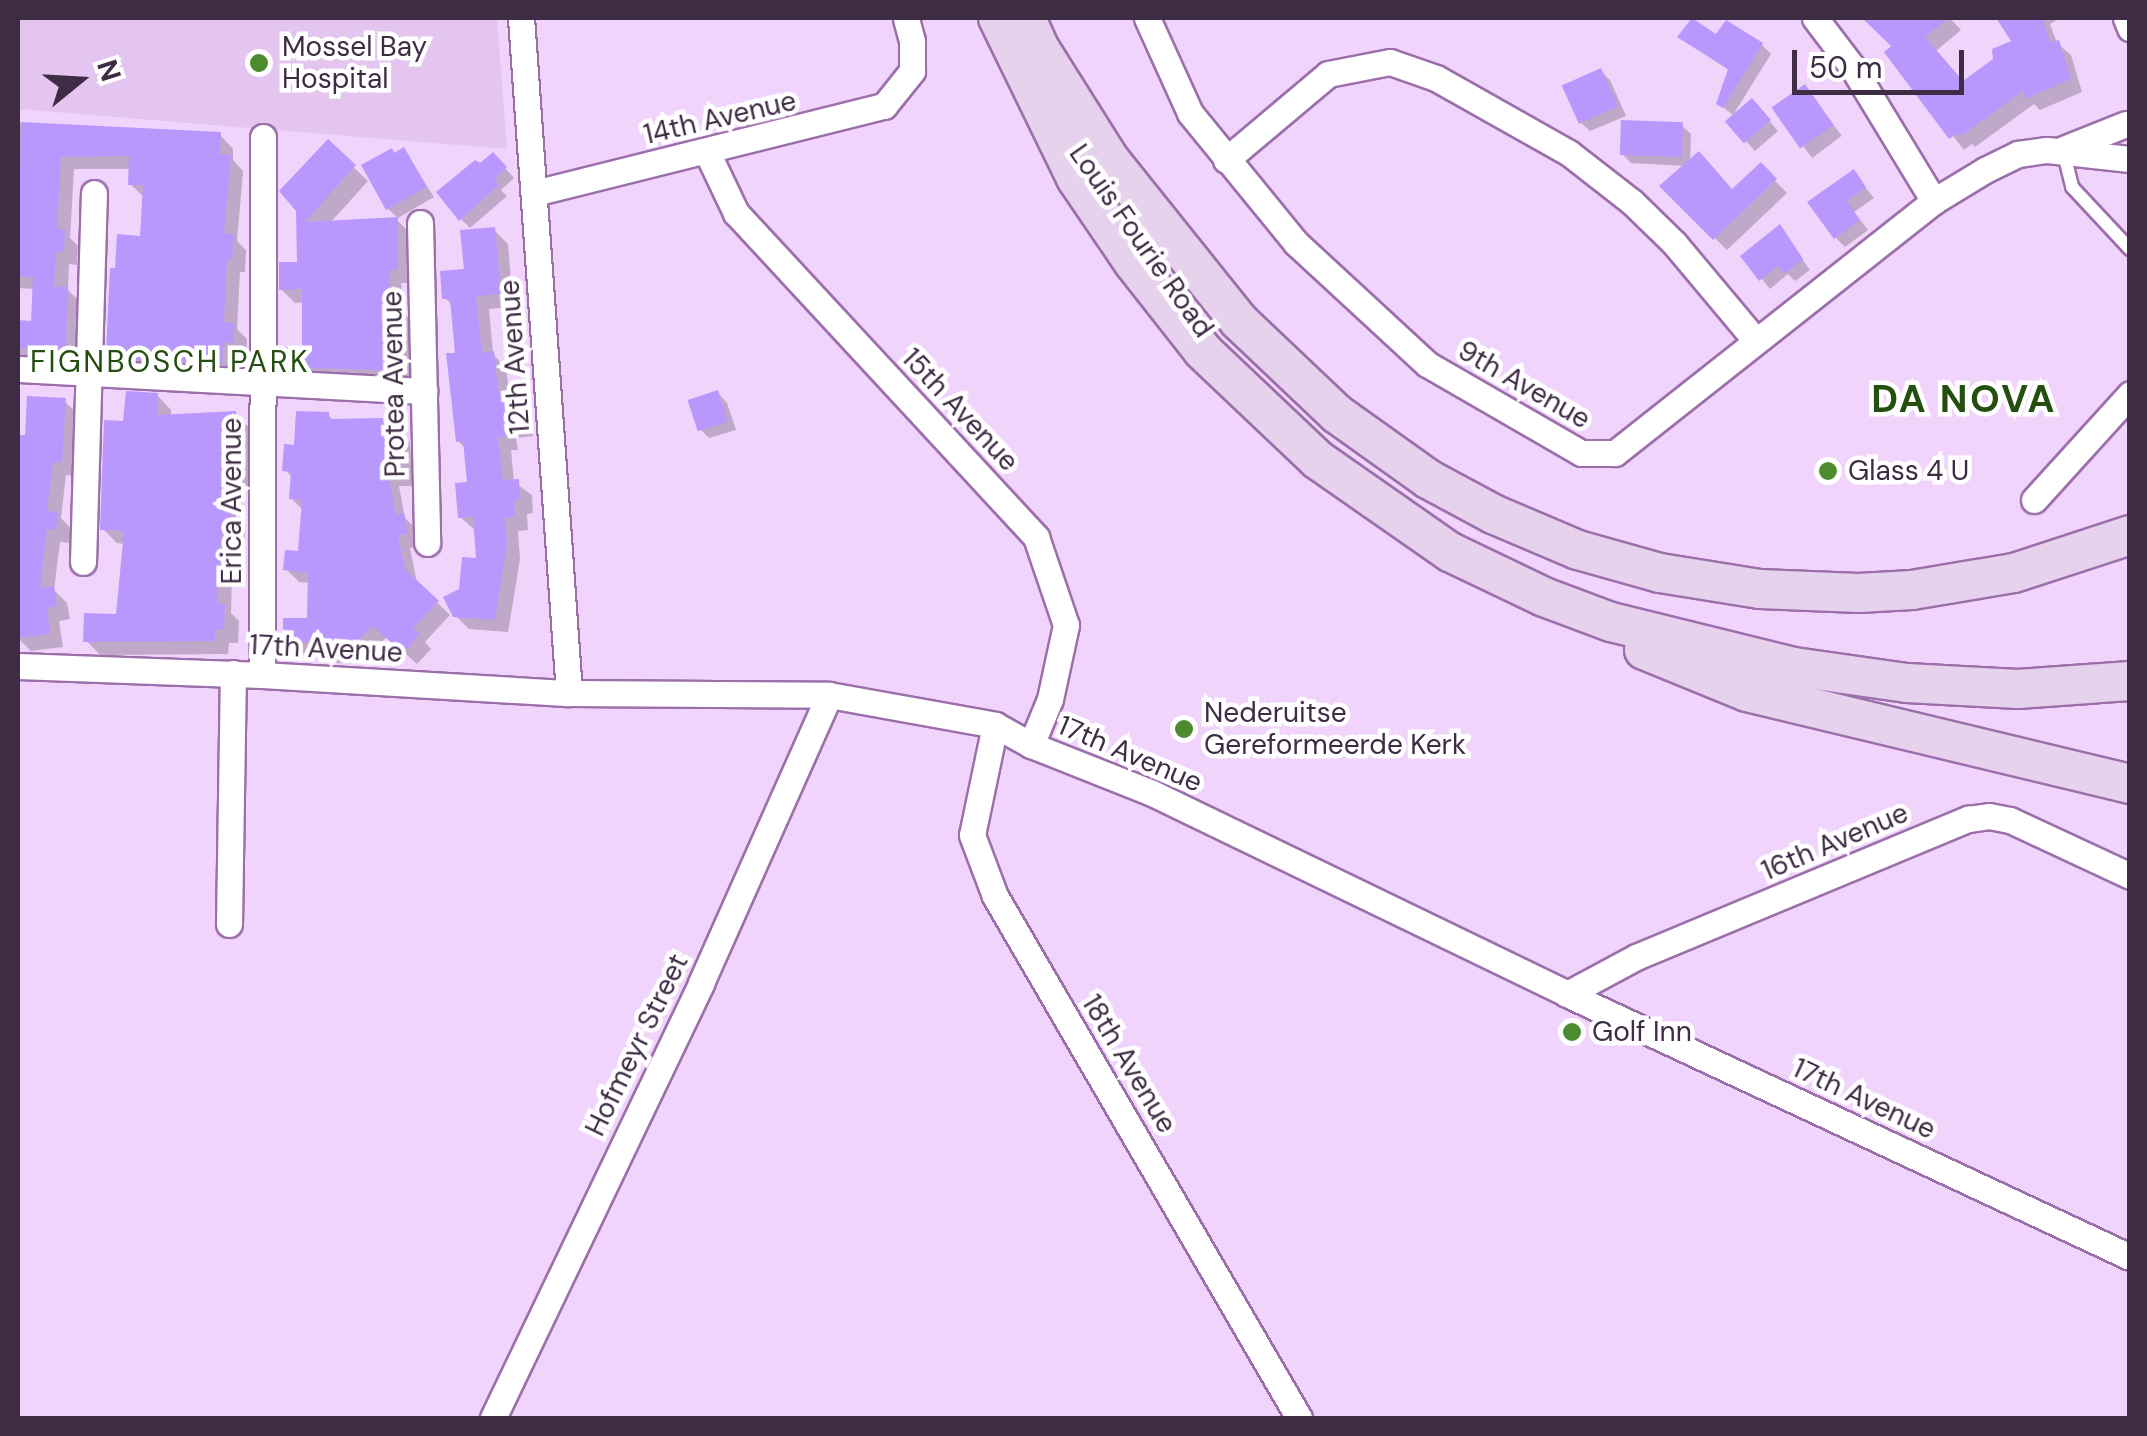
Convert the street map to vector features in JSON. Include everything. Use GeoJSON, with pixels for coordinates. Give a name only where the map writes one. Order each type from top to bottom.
{"type":"FeatureCollection","features":[{"type":"Feature","properties":{"kind":"main road","name":"Louis Fourie Road"},"geometry":{"type":"LineString","coordinates":[[998,18],[1076,178],[1133,262],[1204,350],[1318,460],[1450,552],[1544,597],[1610,622],[1794,667],[1907,684],[2018,689],[2130,681]]}},
{"type":"Feature","properties":{"kind":"main road","name":"Louis Fourie Road"},"geometry":{"type":"LineString","coordinates":[[1016,18],[1053,110],[1086,171],[1212,343],[1268,400],[1325,451],[1455,541],[1547,591],[1673,638]]}},
{"type":"Feature","properties":{"kind":"main road"},"geometry":{"type":"LineString","coordinates":[[1026,18],[1040,49],[1110,160],[1239,321],[1336,414],[1428,479],[1494,514],[1578,550],[1660,573],[1760,590],[1912,590],[2014,573],[2130,535]]}},
{"type":"Feature","properties":{"kind":"main road"},"geometry":{"type":"LineString","coordinates":[[1450,552],[1558,618],[1748,692],[2130,784]]}},
{"type":"Feature","properties":{"kind":"street","name":"12th Avenue"},"geometry":{"type":"LineString","coordinates":[[521,18],[569,693]]}},
{"type":"Feature","properties":{"kind":"street","name":"14th Avenue"},"geometry":{"type":"LineString","coordinates":[[534,193],[884,106],[908,80],[914,59],[906,18]]}},
{"type":"Feature","properties":{"kind":"street","name":"9th Avenue"},"geometry":{"type":"LineString","coordinates":[[1148,18],[1190,113],[1296,243],[1427,364],[1581,453],[1615,453],[1934,201],[2018,154],[2063,149],[2130,157]]}},
{"type":"Feature","properties":{"kind":"street"},"geometry":{"type":"LineString","coordinates":[[1815,18],[1853,68],[1934,201]]}},
{"type":"Feature","properties":{"kind":"street"},"geometry":{"type":"LineString","coordinates":[[2126,18],[2130,28]]}},
{"type":"Feature","properties":{"kind":"street"},"geometry":{"type":"LineString","coordinates":[[1226,160],[1328,74],[1390,62],[1421,72],[1569,154],[1632,202],[1676,244],[1756,341]]}},
{"type":"Feature","properties":{"kind":"street","name":"9th Avenue"},"geometry":{"type":"LineString","coordinates":[[2063,149],[2128,121]]}},
{"type":"Feature","properties":{"kind":"street"},"geometry":{"type":"LineString","coordinates":[[2128,121],[2130,157]]}},
{"type":"Feature","properties":{"kind":"street","name":"Erica Avenue"},"geometry":{"type":"LineString","coordinates":[[262,137],[262,674]]}},
{"type":"Feature","properties":{"kind":"street","name":"15th Avenue"},"geometry":{"type":"LineString","coordinates":[[707,152],[726,200],[736,213],[1036,537],[1066,625],[1050,700],[1032,745]]}},
{"type":"Feature","properties":{"kind":"street"},"geometry":{"type":"LineString","coordinates":[[83,562],[94,193]]}},
{"type":"Feature","properties":{"kind":"street","name":"Protea Avenue"},"geometry":{"type":"LineString","coordinates":[[420,223],[427,543]]}},
{"type":"Feature","properties":{"kind":"street"},"geometry":{"type":"LineString","coordinates":[[18,369],[424,391]]}},
{"type":"Feature","properties":{"kind":"street"},"geometry":{"type":"LineString","coordinates":[[2034,500],[2130,394]]}},
{"type":"Feature","properties":{"kind":"street","name":"17th Avenue"},"geometry":{"type":"LineString","coordinates":[[18,666],[262,674],[569,693],[829,695],[995,725],[1032,745],[1152,793],[1567,994],[2130,1256]]}},
{"type":"Feature","properties":{"kind":"street"},"geometry":{"type":"LineString","coordinates":[[230,924],[234,674]]}},
{"type":"Feature","properties":{"kind":"street","name":"Hofmeyr Street"},"geometry":{"type":"LineString","coordinates":[[493,1418],[701,983],[829,695]]}},
{"type":"Feature","properties":{"kind":"street","name":"18th Avenue"},"geometry":{"type":"LineString","coordinates":[[995,725],[972,834],[995,896],[1299,1418]]}},
{"type":"Feature","properties":{"kind":"street","name":"16th Avenue"},"geometry":{"type":"LineString","coordinates":[[1567,994],[1636,956],[1968,819],[1989,816],[2010,820],[2130,876]]}},
{"type":"Feature","properties":{"kind":"lane"},"geometry":{"type":"LineString","coordinates":[[2063,149],[2072,187],[2130,249]]}},
{"type":"Feature","properties":{"kind":"shaded area","name":"Mossel Bay Hospital"},"geometry":{"type":"Polygon","coordinates":[[[18,18],[497,18],[507,149],[18,109],[18,18]]]}},
{"type":"Feature","properties":{"kind":"building"},"geometry":{"type":"Polygon","coordinates":[[[1692,18],[1716,34],[1726,20],[1763,43],[1723,108],[1716,104],[1728,69],[1677,37],[1692,18]]]}},
{"type":"Feature","properties":{"kind":"building"},"geometry":{"type":"Polygon","coordinates":[[[1862,18],[1949,18],[1925,37],[1963,81],[1993,59],[1992,49],[2011,41],[1996,18],[2042,18],[2050,42],[2059,40],[2071,79],[2025,99],[2023,91],[1961,136],[1958,133],[1949,139],[1884,52],[1891,46],[1862,18]]]}},
{"type":"Feature","properties":{"kind":"building"},"geometry":{"type":"Polygon","coordinates":[[[1601,68],[1618,106],[1579,124],[1562,85],[1601,68]]]}},
{"type":"Feature","properties":{"kind":"building"},"geometry":{"type":"Polygon","coordinates":[[[1805,84],[1834,125],[1800,148],[1771,108],[1805,84]]]}},
{"type":"Feature","properties":{"kind":"building"},"geometry":{"type":"Polygon","coordinates":[[[1752,98],[1771,120],[1744,144],[1725,122],[1752,98]]]}},
{"type":"Feature","properties":{"kind":"building"},"geometry":{"type":"Polygon","coordinates":[[[1621,120],[1683,122],[1682,157],[1620,155],[1621,120]]]}},
{"type":"Feature","properties":{"kind":"building"},"geometry":{"type":"Polygon","coordinates":[[[21,122],[221,132],[220,154],[231,155],[224,233],[234,234],[232,259],[227,259],[224,322],[234,323],[233,343],[223,343],[222,364],[127,359],[128,353],[106,352],[110,268],[115,268],[117,234],[140,236],[143,185],[128,185],[129,156],[61,157],[57,229],[65,230],[64,252],[56,252],[54,287],[68,287],[66,351],[18,348],[18,320],[31,321],[33,277],[18,276],[21,122]]]}},
{"type":"Feature","properties":{"kind":"building"},"geometry":{"type":"Polygon","coordinates":[[[328,139],[356,165],[305,222],[398,217],[398,270],[389,270],[391,310],[404,310],[404,371],[279,367],[279,347],[302,348],[302,289],[279,290],[279,262],[297,262],[296,211],[279,191],[328,139]]]}},
{"type":"Feature","properties":{"kind":"building"},"geometry":{"type":"Polygon","coordinates":[[[404,147],[427,187],[386,210],[361,165],[392,148],[394,153],[404,147]]]}},
{"type":"Feature","properties":{"kind":"building"},"geometry":{"type":"Polygon","coordinates":[[[1699,151],[1732,189],[1761,162],[1777,179],[1713,240],[1659,186],[1699,151]]]}},
{"type":"Feature","properties":{"kind":"building"},"geometry":{"type":"Polygon","coordinates":[[[493,152],[507,167],[494,179],[499,185],[459,221],[436,192],[475,160],[480,163],[493,152]]]}},
{"type":"Feature","properties":{"kind":"building"},"geometry":{"type":"Polygon","coordinates":[[[1854,169],[1866,187],[1847,201],[1860,220],[1834,239],[1807,202],[1854,169]]]}},
{"type":"Feature","properties":{"kind":"building"},"geometry":{"type":"Polygon","coordinates":[[[1780,224],[1803,259],[1784,274],[1778,266],[1759,281],[1740,256],[1780,224]]]}},
{"type":"Feature","properties":{"kind":"building"},"geometry":{"type":"Polygon","coordinates":[[[495,227],[501,294],[476,296],[482,353],[494,351],[498,391],[518,389],[521,423],[504,425],[505,437],[498,437],[503,480],[519,479],[520,500],[514,501],[515,517],[505,518],[507,544],[495,620],[453,617],[443,597],[459,589],[462,557],[476,558],[473,517],[458,518],[455,483],[467,482],[463,441],[456,442],[446,353],[455,353],[450,299],[442,299],[440,271],[464,269],[460,230],[495,227]]]}},
{"type":"Feature","properties":{"kind":"building"},"geometry":{"type":"Polygon","coordinates":[[[718,390],[728,421],[698,431],[688,400],[718,390]]]}},
{"type":"Feature","properties":{"kind":"building"},"geometry":{"type":"Polygon","coordinates":[[[126,391],[158,393],[157,415],[236,411],[240,473],[224,473],[221,510],[232,511],[230,535],[222,534],[219,560],[217,604],[225,604],[224,630],[215,629],[215,641],[83,642],[84,613],[116,614],[124,531],[100,530],[104,420],[123,421],[126,391]]]}},
{"type":"Feature","properties":{"kind":"building"},"geometry":{"type":"Polygon","coordinates":[[[27,396],[66,398],[62,463],[53,462],[47,511],[58,512],[56,530],[47,529],[40,588],[54,586],[57,606],[47,608],[50,634],[18,638],[18,435],[25,435],[27,396]]]}},
{"type":"Feature","properties":{"kind":"building"},"geometry":{"type":"Polygon","coordinates":[[[296,411],[329,412],[329,419],[383,418],[383,427],[398,427],[401,474],[388,474],[396,515],[404,513],[408,534],[398,535],[405,569],[439,601],[413,628],[420,634],[403,653],[373,626],[346,652],[321,651],[321,642],[283,642],[283,618],[307,618],[308,573],[283,570],[285,550],[298,551],[302,500],[289,499],[291,472],[282,471],[284,444],[294,445],[296,411]]]}},
{"type":"Feature","properties":{"kind":"place","name":"Mossel Bay Hospital"},"geometry":{"type":"Point","coordinates":[259,63]}},
{"type":"Feature","properties":{"kind":"place","name":"Glass 4 U"},"geometry":{"type":"Point","coordinates":[1828,471]}},
{"type":"Feature","properties":{"kind":"place","name":"Nederuitse Gereformeerde Kerk"},"geometry":{"type":"Point","coordinates":[1184,729]}},
{"type":"Feature","properties":{"kind":"place","name":"Golf Inn"},"geometry":{"type":"Point","coordinates":[1572,1032]}},
{"type":"Feature","properties":{"kind":"district","name":"FIGNBOSCH PARK"},"geometry":{"type":"Point","coordinates":[170,362]}},
{"type":"Feature","properties":{"kind":"district","name":"DA NOVA"},"geometry":{"type":"Point","coordinates":[1964,400]}}]}
